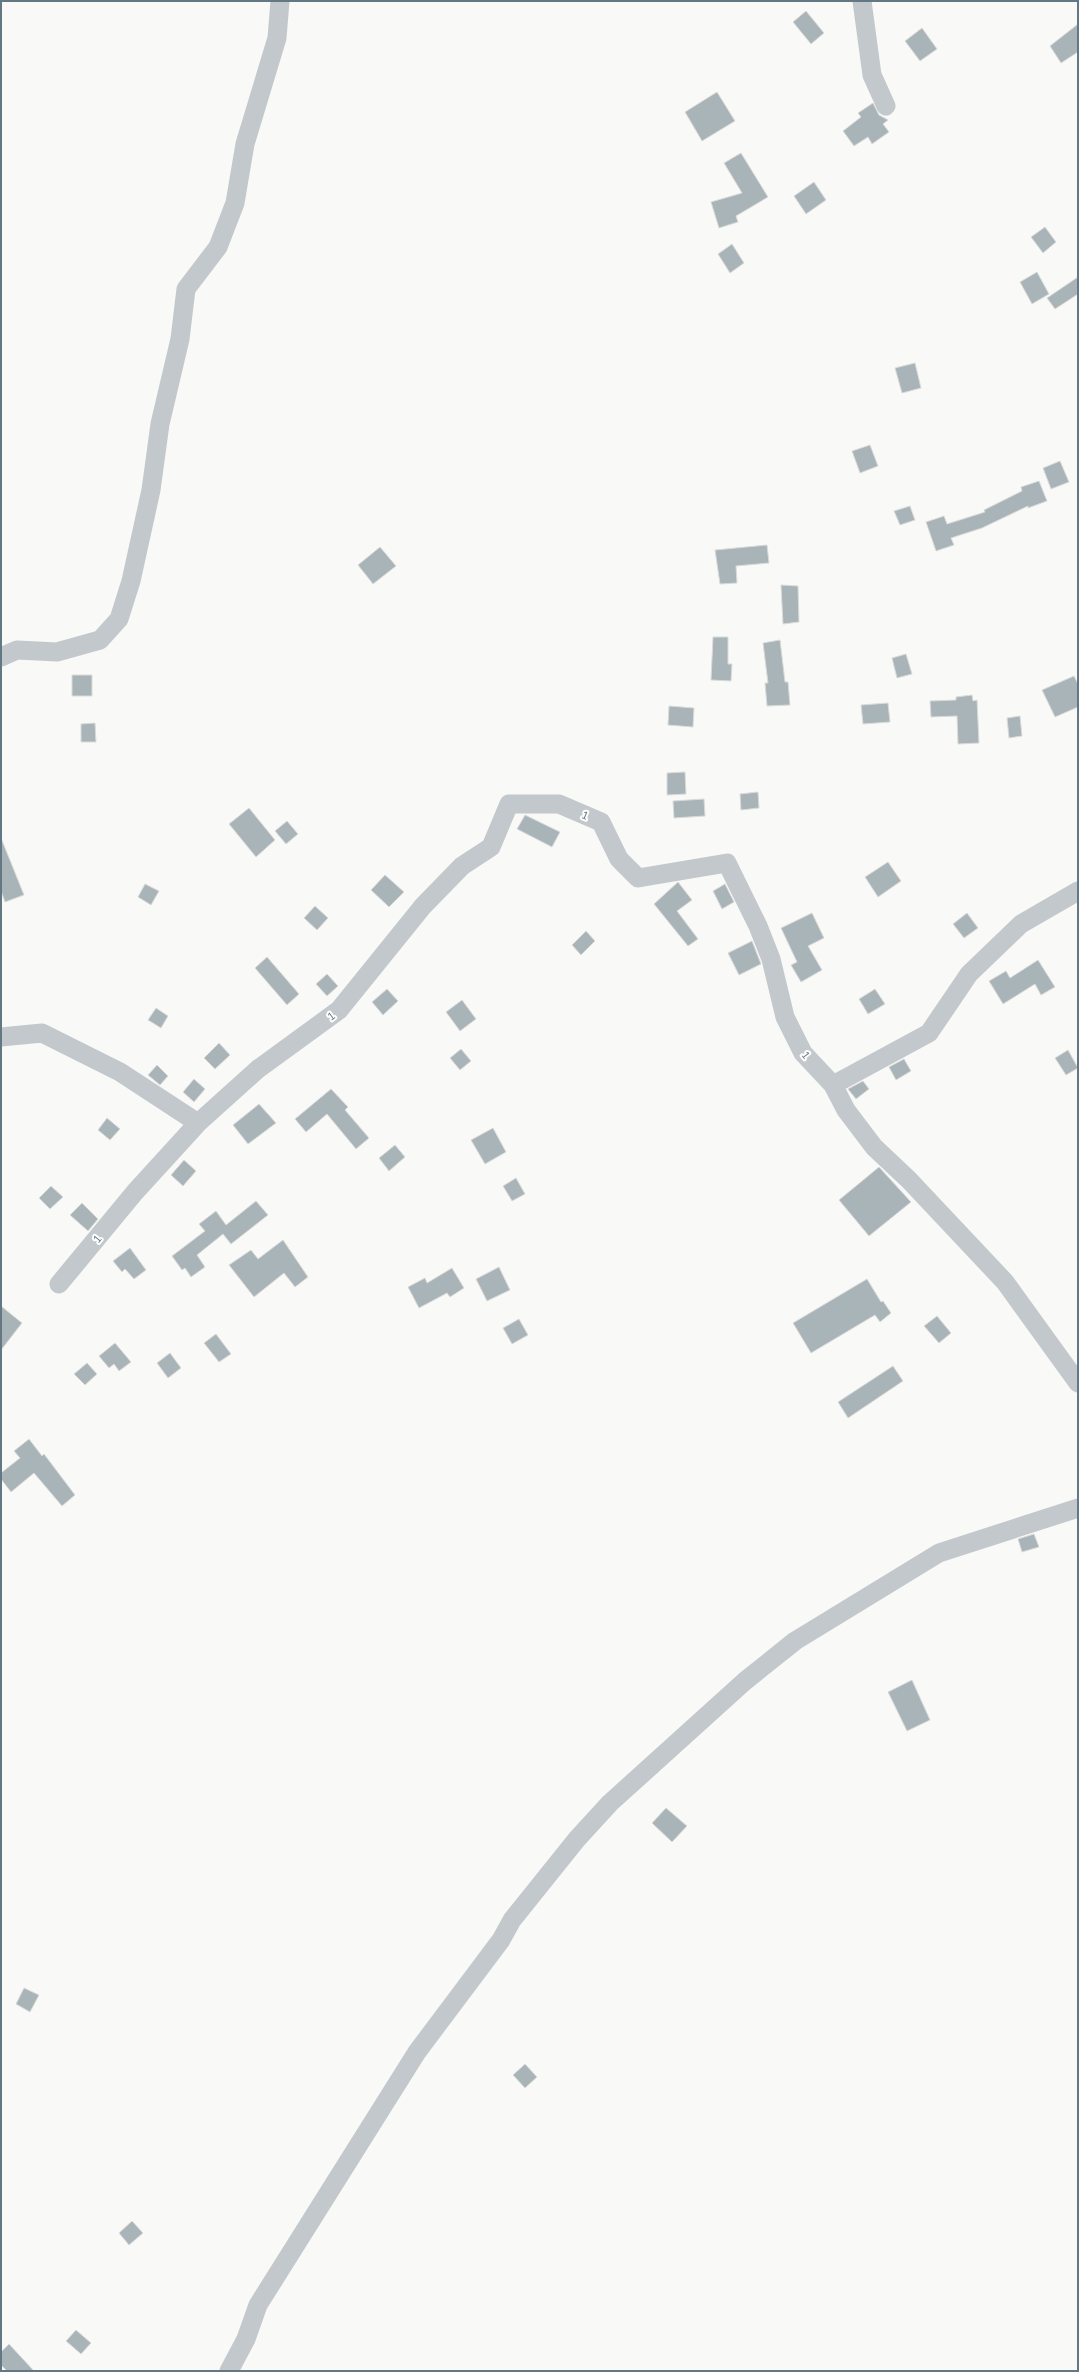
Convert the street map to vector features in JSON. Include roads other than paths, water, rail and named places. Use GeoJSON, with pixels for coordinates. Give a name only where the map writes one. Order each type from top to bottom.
{"type":"FeatureCollection","features":[{"type":"Feature","properties":{"kind":"street"},"geometry":{"type":"LineString","coordinates":[[1,657],[17,650],[57,652],[100,640],[119,619],[131,582],[150,490],[160,424],[180,339],[186,290],[218,247],[235,202],[245,144],[277,38],[280,1]]}},
{"type":"Feature","properties":{"kind":"street"},"geometry":{"type":"LineString","coordinates":[[862,1],[872,75],[886,106]]}},
{"type":"Feature","properties":{"kind":"street","name":"1"},"geometry":{"type":"LineString","coordinates":[[59,1284],[135,1192],[198,1123],[258,1068],[339,1010],[423,906],[462,866],[491,847],[509,804],[559,804],[601,822],[619,859],[638,878],[727,863],[758,926],[771,959],[785,1017],[803,1053],[832,1085]]}},
{"type":"Feature","properties":{"kind":"street"},"geometry":{"type":"LineString","coordinates":[[1078,891],[1016,929],[969,974],[929,1033],[832,1085],[846,1110],[874,1147],[909,1180],[1005,1282],[1078,1383]]}},
{"type":"Feature","properties":{"kind":"street"},"geometry":{"type":"LineString","coordinates":[[1,1037],[42,1033],[120,1072],[198,1123]]}},
{"type":"Feature","properties":{"kind":"street"},"geometry":{"type":"LineString","coordinates":[[229,2371],[246,2339],[258,2305],[417,2052],[501,1940],[512,1920],[577,1839],[610,1803],[745,1681],[795,1641],[940,1553],[1078,1508]]}}]}
